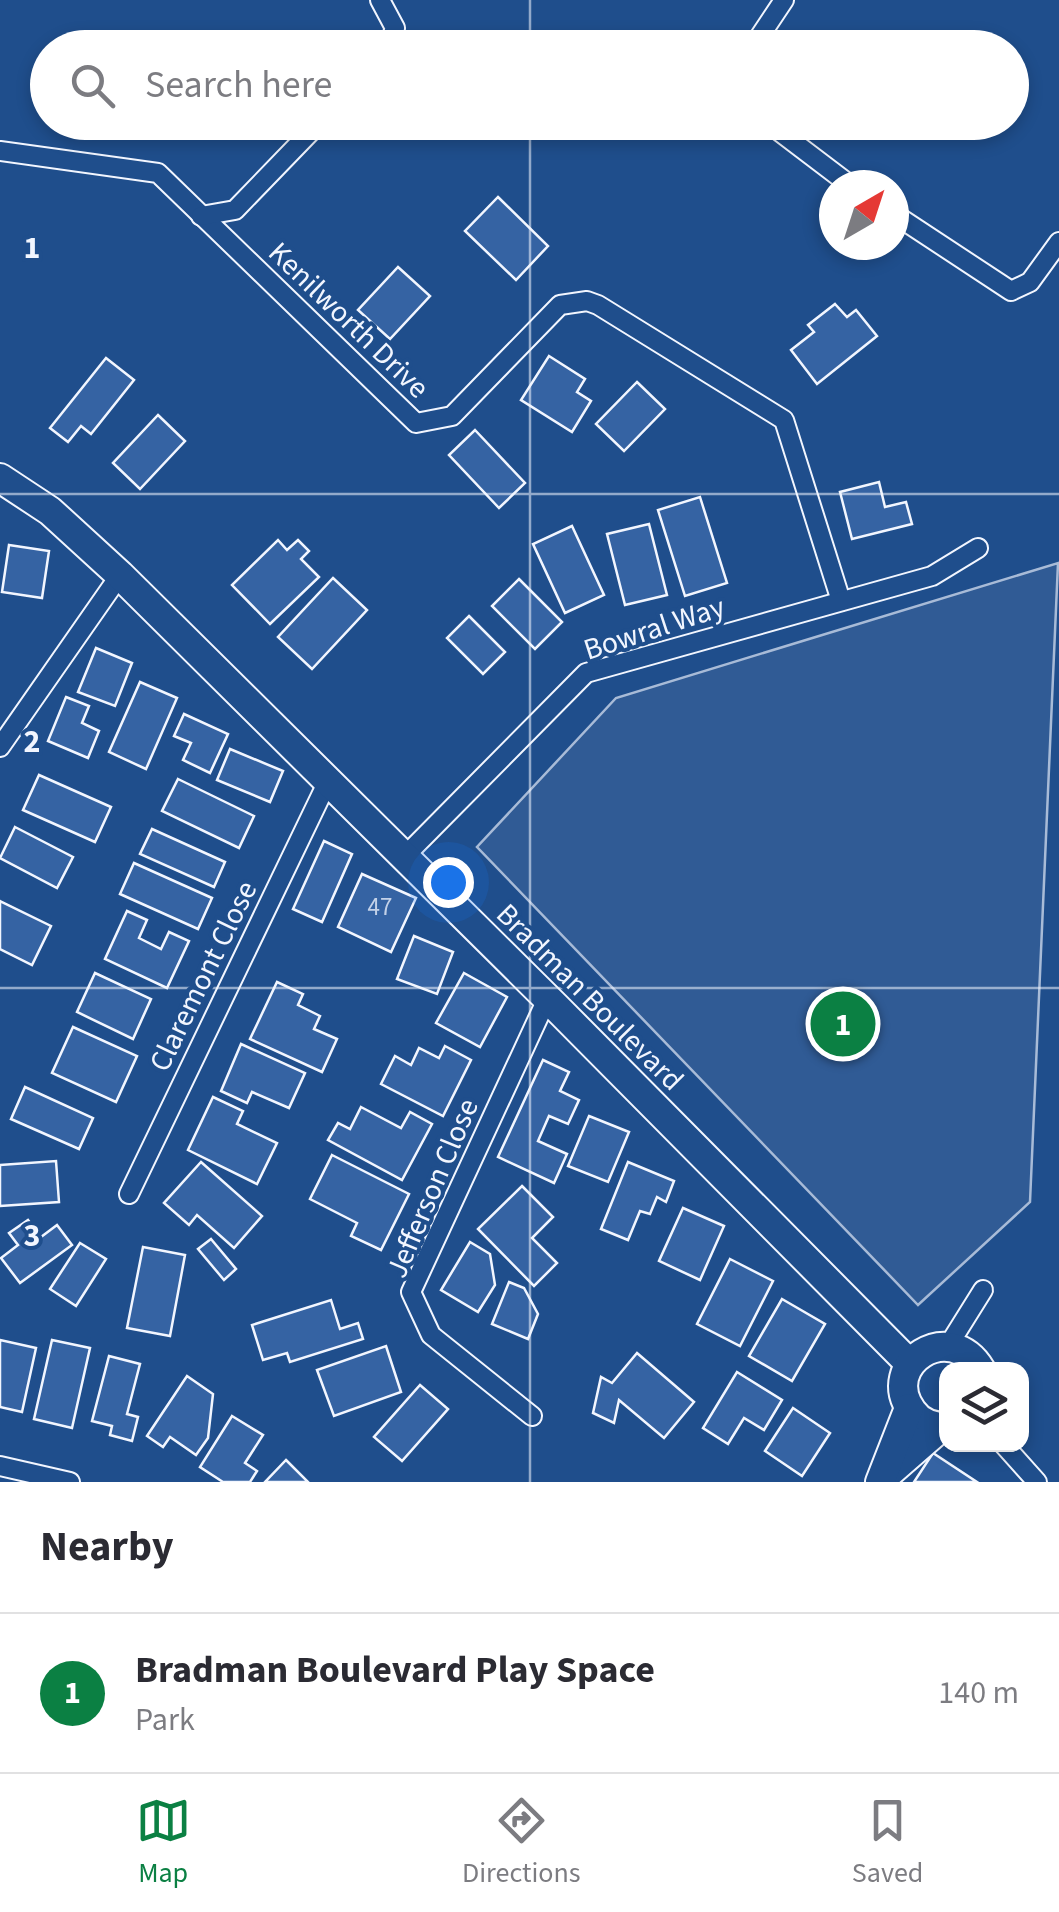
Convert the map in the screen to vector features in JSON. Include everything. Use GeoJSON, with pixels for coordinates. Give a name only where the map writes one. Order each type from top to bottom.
{"type":"FeatureCollection","features":[{"type":"Feature","properties":{"kind":"street"},"geometry":{"type":"LineString","coordinates":[[380,0],[393,30]]}},
{"type":"Feature","properties":{"kind":"street"},"geometry":{"type":"LineString","coordinates":[[764,30],[784,0]]}},
{"type":"Feature","properties":{"kind":"street"},"geometry":{"type":"LineString","coordinates":[[202,216],[235,210],[303,140]]}},
{"type":"Feature","properties":{"kind":"street"},"geometry":{"type":"LineString","coordinates":[[791,140],[830,170]]}},
{"type":"Feature","properties":{"kind":"street","name":"Kenilworth Drive"},"geometry":{"type":"LineString","coordinates":[[0,151],[158,174],[416,423],[452,416],[560,305],[587,301],[598,304],[784,420],[841,602]]}},
{"type":"Feature","properties":{"kind":"street"},"geometry":{"type":"LineString","coordinates":[[909,224],[1012,291],[1030,282],[1059,242]]}},
{"type":"Feature","properties":{"kind":"street","name":"Bradman Boulevard"},"geometry":{"type":"LineString","coordinates":[[0,478],[50,511],[120,575],[910,1364]]}},
{"type":"Feature","properties":{"kind":"street","name":"Bowral Way"},"geometry":{"type":"LineString","coordinates":[[404,857],[586,673],[932,576],[978,548]]}},
{"type":"Feature","properties":{"kind":"street"},"geometry":{"type":"LineString","coordinates":[[0,746],[120,575]]}},
{"type":"Feature","properties":{"kind":"street","name":"Claremont Close"},"geometry":{"type":"LineString","coordinates":[[129,1194],[328,781]]}},
{"type":"Feature","properties":{"kind":"street","name":"Jefferson Close"},"geometry":{"type":"LineString","coordinates":[[532,1416],[431,1335],[411,1292],[547,999]]}},
{"type":"Feature","properties":{"kind":"street"},"geometry":{"type":"LineString","coordinates":[[948,1346],[982,1290]]}},
{"type":"Feature","properties":{"kind":"street"},"geometry":{"type":"LineString","coordinates":[[939,1426],[917,1418],[908,1408],[903,1386],[910,1364],[936,1346],[948,1346],[970,1355],[975,1362]]}},
{"type":"Feature","properties":{"kind":"street"},"geometry":{"type":"LineString","coordinates":[[882,1480],[908,1408]]}},
{"type":"Feature","properties":{"kind":"street"},"geometry":{"type":"LineString","coordinates":[[882,1480],[939,1430]]}},
{"type":"Feature","properties":{"kind":"street"},"geometry":{"type":"LineString","coordinates":[[1010,1452],[1037,1482]]}},
{"type":"Feature","properties":{"kind":"street"},"geometry":{"type":"LineString","coordinates":[[0,1466],[70,1482]]}},
{"type":"Feature","properties":{"kind":"shaded area"},"geometry":{"type":"Polygon","coordinates":[[[1058,563],[1030,1202],[918,1305],[477,847],[616,698],[1058,563]]]}},
{"type":"Feature","properties":{"kind":"building"},"geometry":{"type":"Polygon","coordinates":[[[498,197],[548,246],[516,280],[465,231],[498,197]]]}},
{"type":"Feature","properties":{"kind":"building"},"geometry":{"type":"Polygon","coordinates":[[[398,267],[430,296],[390,339],[358,310],[398,267]]]}},
{"type":"Feature","properties":{"kind":"building"},"geometry":{"type":"Polygon","coordinates":[[[835,304],[847,317],[856,310],[877,336],[817,384],[791,350],[814,332],[808,325],[835,304]]]}},
{"type":"Feature","properties":{"kind":"building"},"geometry":{"type":"Polygon","coordinates":[[[549,356],[585,379],[577,392],[591,401],[572,432],[521,400],[549,356]]]}},
{"type":"Feature","properties":{"kind":"building"},"geometry":{"type":"Polygon","coordinates":[[[106,358],[134,380],[91,434],[81,426],[68,442],[50,428],[106,358]]]}},
{"type":"Feature","properties":{"kind":"building"},"geometry":{"type":"Polygon","coordinates":[[[637,382],[665,409],[624,451],[596,424],[637,382]]]}},
{"type":"Feature","properties":{"kind":"building"},"geometry":{"type":"Polygon","coordinates":[[[158,415],[185,441],[140,489],[113,463],[158,415]]]}},
{"type":"Feature","properties":{"kind":"building"},"geometry":{"type":"Polygon","coordinates":[[[475,430],[525,483],[499,508],[449,455],[475,430]]]}},
{"type":"Feature","properties":{"kind":"building"},"geometry":{"type":"Polygon","coordinates":[[[879,482],[885,507],[906,502],[912,524],[852,539],[840,492],[879,482]]]}},
{"type":"Feature","properties":{"kind":"building"},"geometry":{"type":"Polygon","coordinates":[[[700,497],[727,583],[685,596],[658,510],[700,497]]]}},
{"type":"Feature","properties":{"kind":"building"},"geometry":{"type":"Polygon","coordinates":[[[649,524],[667,595],[625,605],[607,534],[649,524]]]}},
{"type":"Feature","properties":{"kind":"building"},"geometry":{"type":"Polygon","coordinates":[[[572,526],[604,595],[565,613],[533,544],[572,526]]]}},
{"type":"Feature","properties":{"kind":"building"},"geometry":{"type":"Polygon","coordinates":[[[278,540],[287,550],[298,540],[309,551],[301,559],[319,577],[270,624],[232,585],[278,540]]]}},
{"type":"Feature","properties":{"kind":"building"},"geometry":{"type":"Polygon","coordinates":[[[9,545],[49,551],[42,598],[2,592],[9,545]]]}},
{"type":"Feature","properties":{"kind":"building"},"geometry":{"type":"Polygon","coordinates":[[[333,578],[367,610],[312,669],[278,637],[333,578]]]}},
{"type":"Feature","properties":{"kind":"building"},"geometry":{"type":"Polygon","coordinates":[[[519,579],[562,622],[535,649],[492,606],[519,579]]]}},
{"type":"Feature","properties":{"kind":"building"},"geometry":{"type":"Polygon","coordinates":[[[469,616],[505,652],[483,674],[447,638],[469,616]]]}},
{"type":"Feature","properties":{"kind":"building"},"geometry":{"type":"Polygon","coordinates":[[[96,648],[132,663],[115,706],[78,692],[96,648]]]}},
{"type":"Feature","properties":{"kind":"building"},"geometry":{"type":"Polygon","coordinates":[[[140,682],[177,698],[146,769],[109,752],[140,682]]]}},
{"type":"Feature","properties":{"kind":"building"},"geometry":{"type":"Polygon","coordinates":[[[66,697],[89,706],[82,723],[99,731],[88,758],[48,741],[66,697]]]}},
{"type":"Feature","properties":{"kind":"building"},"geometry":{"type":"Polygon","coordinates":[[[184,714],[228,734],[210,773],[183,760],[191,743],[174,736],[184,714]]]}},
{"type":"Feature","properties":{"kind":"building"},"geometry":{"type":"Polygon","coordinates":[[[230,749],[283,771],[270,802],[217,780],[230,749]]]}},
{"type":"Feature","properties":{"kind":"building"},"geometry":{"type":"Polygon","coordinates":[[[39,775],[111,807],[95,842],[23,810],[39,775]]]}},
{"type":"Feature","properties":{"kind":"building"},"geometry":{"type":"Polygon","coordinates":[[[178,779],[254,816],[239,848],[162,811],[178,779]]]}},
{"type":"Feature","properties":{"kind":"building"},"geometry":{"type":"Polygon","coordinates":[[[15,827],[73,857],[57,888],[0,858],[15,827]]]}},
{"type":"Feature","properties":{"kind":"building"},"geometry":{"type":"Polygon","coordinates":[[[152,829],[225,862],[214,887],[140,854],[152,829]]]}},
{"type":"Feature","properties":{"kind":"building"},"geometry":{"type":"Polygon","coordinates":[[[324,841],[352,854],[322,922],[293,909],[324,841]]]}},
{"type":"Feature","properties":{"kind":"building"},"geometry":{"type":"Polygon","coordinates":[[[134,863],[212,898],[198,929],[120,894],[134,863]]]}},
{"type":"Feature","properties":{"kind":"building"},"geometry":{"type":"Polygon","coordinates":[[[362,874],[416,898],[391,952],[338,927],[362,874]]]}},
{"type":"Feature","properties":{"kind":"building"},"geometry":{"type":"Polygon","coordinates":[[[0,901],[51,926],[32,965],[0,949],[0,901]]]}},
{"type":"Feature","properties":{"kind":"building"},"geometry":{"type":"Polygon","coordinates":[[[127,911],[147,920],[139,938],[161,949],[169,932],[189,941],[167,988],[105,959],[127,911]]]}},
{"type":"Feature","properties":{"kind":"building"},"geometry":{"type":"Polygon","coordinates":[[[414,936],[453,952],[437,994],[397,979],[414,936]]]}},
{"type":"Feature","properties":{"kind":"building"},"geometry":{"type":"Polygon","coordinates":[[[95,973],[151,999],[133,1039],[77,1012],[95,973]]]}},
{"type":"Feature","properties":{"kind":"building"},"geometry":{"type":"Polygon","coordinates":[[[464,973],[507,997],[480,1047],[436,1023],[464,973]]]}},
{"type":"Feature","properties":{"kind":"building"},"geometry":{"type":"Polygon","coordinates":[[[277,982],[303,994],[298,1005],[320,1016],[314,1029],[337,1039],[322,1072],[250,1039],[277,982]]]}},
{"type":"Feature","properties":{"kind":"building"},"geometry":{"type":"Polygon","coordinates":[[[73,1027],[137,1056],[116,1102],[52,1073],[73,1027]]]}},
{"type":"Feature","properties":{"kind":"building"},"geometry":{"type":"Polygon","coordinates":[[[241,1044],[305,1073],[289,1108],[252,1092],[247,1103],[221,1091],[241,1044]]]}},
{"type":"Feature","properties":{"kind":"building"},"geometry":{"type":"Polygon","coordinates":[[[445,1046],[471,1060],[443,1116],[381,1084],[395,1056],[411,1065],[419,1048],[439,1058],[445,1046]]]}},
{"type":"Feature","properties":{"kind":"building"},"geometry":{"type":"Polygon","coordinates":[[[543,1060],[569,1072],[560,1091],[579,1100],[568,1124],[549,1116],[538,1141],[567,1154],[554,1183],[498,1157],[543,1060]]]}},
{"type":"Feature","properties":{"kind":"building"},"geometry":{"type":"Polygon","coordinates":[[[25,1087],[93,1118],[79,1149],[11,1119],[25,1087]]]}},
{"type":"Feature","properties":{"kind":"building"},"geometry":{"type":"Polygon","coordinates":[[[213,1097],[243,1111],[237,1124],[277,1143],[257,1184],[188,1150],[213,1097]]]}},
{"type":"Feature","properties":{"kind":"building"},"geometry":{"type":"Polygon","coordinates":[[[361,1107],[401,1128],[410,1112],[432,1124],[402,1180],[328,1140],[338,1123],[350,1129],[361,1107]]]}},
{"type":"Feature","properties":{"kind":"building"},"geometry":{"type":"Polygon","coordinates":[[[589,1116],[629,1132],[608,1182],[568,1166],[589,1116]]]}},
{"type":"Feature","properties":{"kind":"building"},"geometry":{"type":"Polygon","coordinates":[[[332,1155],[409,1194],[381,1250],[351,1236],[357,1223],[310,1199],[332,1155]]]}},
{"type":"Feature","properties":{"kind":"building"},"geometry":{"type":"Polygon","coordinates":[[[56,1161],[59,1202],[0,1206],[0,1165],[56,1161]]]}},
{"type":"Feature","properties":{"kind":"building"},"geometry":{"type":"Polygon","coordinates":[[[201,1162],[262,1216],[234,1248],[197,1215],[189,1225],[164,1203],[201,1162]]]}},
{"type":"Feature","properties":{"kind":"building"},"geometry":{"type":"Polygon","coordinates":[[[628,1162],[674,1181],[666,1202],[657,1197],[650,1214],[640,1211],[628,1240],[601,1229],[628,1162]]]}},
{"type":"Feature","properties":{"kind":"building"},"geometry":{"type":"Polygon","coordinates":[[[522,1186],[553,1217],[532,1238],[557,1263],[534,1286],[478,1229],[522,1186]]]}},
{"type":"Feature","properties":{"kind":"building"},"geometry":{"type":"Polygon","coordinates":[[[683,1208],[724,1226],[700,1280],[659,1261],[683,1208]]]}},
{"type":"Feature","properties":{"kind":"building"},"geometry":{"type":"Polygon","coordinates":[[[28,1220],[41,1237],[57,1225],[72,1245],[20,1283],[1,1258],[18,1245],[9,1233],[28,1220]]]}},
{"type":"Feature","properties":{"kind":"building"},"geometry":{"type":"Polygon","coordinates":[[[211,1239],[236,1269],[224,1280],[198,1249],[211,1239]]]}},
{"type":"Feature","properties":{"kind":"building"},"geometry":{"type":"Polygon","coordinates":[[[470,1242],[490,1254],[495,1285],[478,1312],[441,1290],[470,1242]]]}},
{"type":"Feature","properties":{"kind":"building"},"geometry":{"type":"Polygon","coordinates":[[[80,1243],[106,1259],[76,1306],[50,1289],[80,1243]]]}},
{"type":"Feature","properties":{"kind":"building"},"geometry":{"type":"Polygon","coordinates":[[[143,1247],[185,1255],[170,1336],[127,1328],[143,1247]]]}},
{"type":"Feature","properties":{"kind":"building"},"geometry":{"type":"Polygon","coordinates":[[[730,1259],[773,1281],[740,1346],[697,1324],[730,1259]]]}},
{"type":"Feature","properties":{"kind":"building"},"geometry":{"type":"Polygon","coordinates":[[[509,1282],[524,1288],[538,1314],[528,1339],[492,1324],[509,1282]]]}},
{"type":"Feature","properties":{"kind":"building"},"geometry":{"type":"Polygon","coordinates":[[[782,1299],[825,1324],[792,1381],[749,1356],[782,1299]]]}},
{"type":"Feature","properties":{"kind":"building"},"geometry":{"type":"Polygon","coordinates":[[[331,1300],[340,1329],[358,1323],[363,1339],[290,1362],[287,1353],[263,1360],[252,1325],[331,1300]]]}},
{"type":"Feature","properties":{"kind":"building"},"geometry":{"type":"Polygon","coordinates":[[[0,1340],[36,1348],[22,1412],[0,1407],[0,1340]]]}},
{"type":"Feature","properties":{"kind":"building"},"geometry":{"type":"Polygon","coordinates":[[[52,1340],[90,1348],[72,1428],[34,1419],[52,1340]]]}},
{"type":"Feature","properties":{"kind":"building"},"geometry":{"type":"Polygon","coordinates":[[[386,1346],[401,1392],[334,1416],[317,1370],[386,1346]]]}},
{"type":"Feature","properties":{"kind":"building"},"geometry":{"type":"Polygon","coordinates":[[[637,1353],[694,1402],[664,1438],[619,1400],[614,1423],[593,1413],[601,1377],[612,1383],[637,1353]]]}},
{"type":"Feature","properties":{"kind":"building"},"geometry":{"type":"Polygon","coordinates":[[[109,1356],[140,1364],[127,1414],[138,1417],[132,1441],[110,1435],[112,1426],[92,1421],[109,1356]]]}},
{"type":"Feature","properties":{"kind":"building"},"geometry":{"type":"Polygon","coordinates":[[[737,1372],[782,1400],[764,1430],[744,1418],[728,1444],[703,1428],[737,1372]]]}},
{"type":"Feature","properties":{"kind":"building"},"geometry":{"type":"Polygon","coordinates":[[[187,1376],[213,1394],[208,1438],[196,1455],[170,1437],[163,1447],[147,1436],[187,1376]]]}},
{"type":"Feature","properties":{"kind":"building"},"geometry":{"type":"Polygon","coordinates":[[[420,1385],[448,1409],[402,1461],[374,1437],[420,1385]]]}},
{"type":"Feature","properties":{"kind":"building"},"geometry":{"type":"Polygon","coordinates":[[[793,1408],[830,1433],[802,1476],[765,1451],[793,1408]]]}},
{"type":"Feature","properties":{"kind":"building"},"geometry":{"type":"Polygon","coordinates":[[[232,1416],[263,1435],[245,1463],[257,1471],[250,1482],[223,1482],[200,1467],[232,1416]]]}},
{"type":"Feature","properties":{"kind":"building"},"geometry":{"type":"Polygon","coordinates":[[[933,1453],[977,1482],[914,1482],[933,1453]]]}},
{"type":"Feature","properties":{"kind":"building"},"geometry":{"type":"Polygon","coordinates":[[[286,1460],[308,1482],[265,1482],[286,1460]]]}},
{"type":"Feature","properties":{"kind":"place","name":"Bradman Boulevard Play Space"},"geometry":{"type":"Point","coordinates":[843,1024]}}]}
